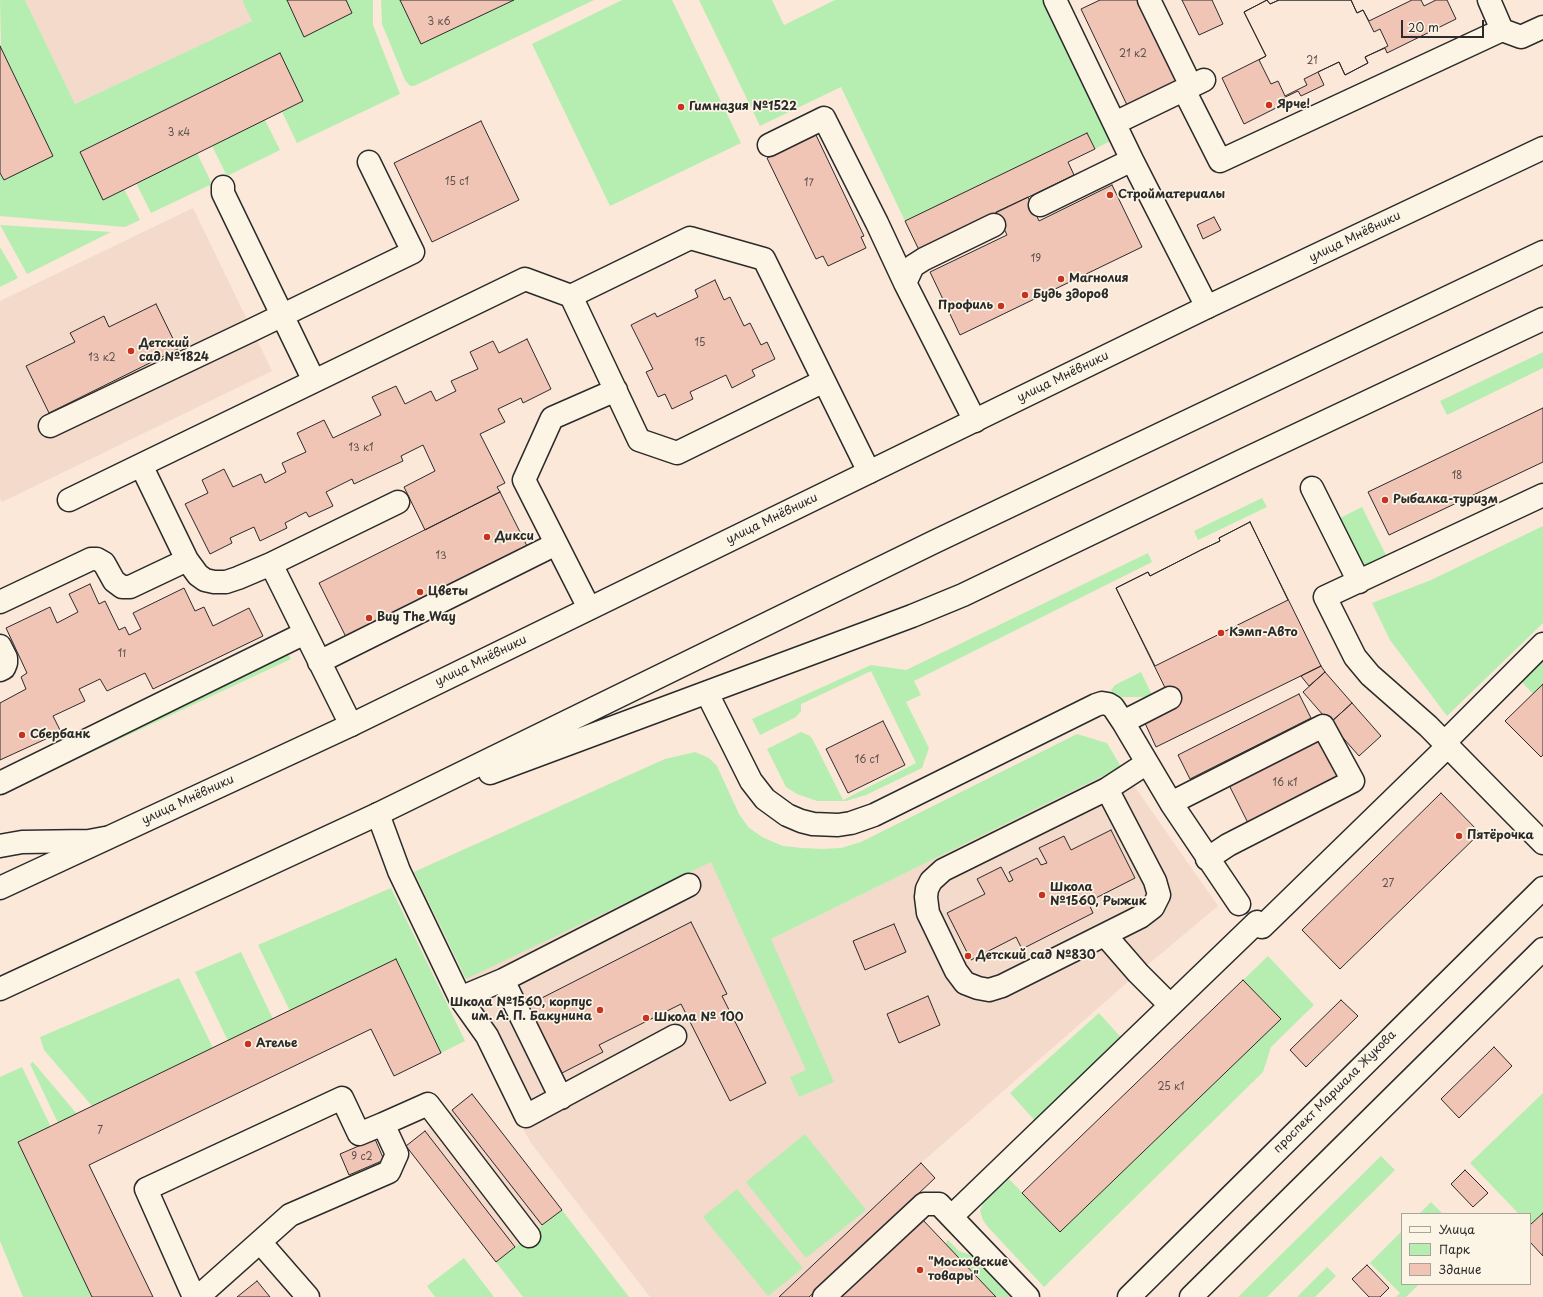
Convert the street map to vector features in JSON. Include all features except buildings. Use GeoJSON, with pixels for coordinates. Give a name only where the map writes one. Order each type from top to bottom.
{"type":"FeatureCollection","features":[{"type":"Feature","properties":{"kind":"main road"},"geometry":{"type":"LineString","coordinates":[[1149,0],[1193,86],[1220,161],[1502,30],[1521,37],[1543,27]]}},
{"type":"Feature","properties":{"kind":"main road"},"geometry":{"type":"LineString","coordinates":[[1489,0],[1502,30]]}},
{"type":"Feature","properties":{"kind":"main road"},"geometry":{"type":"LineString","coordinates":[[1060,2],[1132,160],[1207,307]]}},
{"type":"Feature","properties":{"kind":"main road"},"geometry":{"type":"LineString","coordinates":[[1115,123],[1193,86]]}},
{"type":"Feature","properties":{"kind":"main road"},"geometry":{"type":"LineString","coordinates":[[769,145],[824,118],[975,421]]}},
{"type":"Feature","properties":{"kind":"main road","name":"улица Мнёвники"},"geometry":{"type":"LineString","coordinates":[[0,888],[351,725],[1207,307],[1543,148]]}},
{"type":"Feature","properties":{"kind":"main road"},"geometry":{"type":"LineString","coordinates":[[1040,205],[1132,160]]}},
{"type":"Feature","properties":{"kind":"main road"},"geometry":{"type":"LineString","coordinates":[[50,426],[413,252],[369,162]]}},
{"type":"Feature","properties":{"kind":"main road"},"geometry":{"type":"LineString","coordinates":[[222,187],[223,193],[314,381]]}},
{"type":"Feature","properties":{"kind":"main road"},"geometry":{"type":"LineString","coordinates":[[905,283],[913,266],[924,259],[994,225]]}},
{"type":"Feature","properties":{"kind":"main road"},"geometry":{"type":"LineString","coordinates":[[571,296],[690,238],[764,259],[869,472]]}},
{"type":"Feature","properties":{"kind":"main road"},"geometry":{"type":"LineString","coordinates":[[0,989],[378,814],[934,542],[1543,252]]}},
{"type":"Feature","properties":{"kind":"main road"},"geometry":{"type":"LineString","coordinates":[[69,500],[525,279],[571,296],[639,440],[677,453],[824,381]]}},
{"type":"Feature","properties":{"kind":"main road"},"geometry":{"type":"LineString","coordinates":[[378,814],[905,619],[955,598],[1246,459],[1543,320]]}},
{"type":"Feature","properties":{"kind":"main road"},"geometry":{"type":"LineString","coordinates":[[589,608],[524,480],[552,418],[616,390]]}},
{"type":"Feature","properties":{"kind":"main road"},"geometry":{"type":"LineString","coordinates":[[142,465],[188,560],[198,575],[205,580],[214,582],[226,582],[271,564],[398,502]]}},
{"type":"Feature","properties":{"kind":"main road"},"geometry":{"type":"LineString","coordinates":[[1312,488],[1359,582]]}},
{"type":"Feature","properties":{"kind":"main road"},"geometry":{"type":"LineString","coordinates":[[1543,495],[1325,597],[1355,657],[1370,675],[1428,726],[1543,843]]}},
{"type":"Feature","properties":{"kind":"main road"},"geometry":{"type":"LineString","coordinates":[[319,662],[556,544]]}},
{"type":"Feature","properties":{"kind":"main road"},"geometry":{"type":"LineString","coordinates":[[0,602],[91,559],[104,563],[114,581],[122,587],[130,587],[188,560]]}},
{"type":"Feature","properties":{"kind":"main road"},"geometry":{"type":"LineString","coordinates":[[271,564],[351,725]]}},
{"type":"Feature","properties":{"kind":"main road"},"geometry":{"type":"LineString","coordinates":[[0,783],[305,633]]}},
{"type":"Feature","properties":{"kind":"main road"},"geometry":{"type":"LineString","coordinates":[[952,1216],[1170,1006],[1259,925],[1446,745],[1543,644]]}},
{"type":"Feature","properties":{"kind":"main road"},"geometry":{"type":"LineString","coordinates":[[0,646],[6,658],[6,663],[4,668],[0,670]]}},
{"type":"Feature","properties":{"kind":"main road"},"geometry":{"type":"LineString","coordinates":[[706,693],[752,782],[765,799],[787,814],[801,821],[827,825],[851,823],[874,815],[1096,705],[1102,703],[1108,704],[1113,707],[1123,722],[1170,803],[1239,904]]}},
{"type":"Feature","properties":{"kind":"main road"},"geometry":{"type":"LineString","coordinates":[[1123,722],[1170,698]]}},
{"type":"Feature","properties":{"kind":"main road"},"geometry":{"type":"LineString","coordinates":[[1170,803],[1323,726],[1353,781],[1228,845],[1207,859]]}},
{"type":"Feature","properties":{"kind":"main road"},"geometry":{"type":"LineString","coordinates":[[1107,789],[1155,881],[1158,895],[1153,907],[1140,917],[1002,986],[989,990],[965,983],[956,971],[928,913],[926,897],[927,888],[931,881],[943,870],[1107,789],[1147,763]]}},
{"type":"Feature","properties":{"kind":"main road"},"geometry":{"type":"LineString","coordinates":[[378,814],[399,871],[460,998],[487,1036],[526,1116],[675,1036]]}},
{"type":"Feature","properties":{"kind":"main road"},"geometry":{"type":"LineString","coordinates":[[0,846],[22,842],[89,841],[108,837]]}},
{"type":"Feature","properties":{"kind":"main road"},"geometry":{"type":"LineString","coordinates":[[460,998],[503,980],[689,885]]}},
{"type":"Feature","properties":{"kind":"main road","name":"проспект Маршала Жукова"},"geometry":{"type":"LineString","coordinates":[[1129,1297],[1543,888]]}},
{"type":"Feature","properties":{"kind":"main road"},"geometry":{"type":"LineString","coordinates":[[1105,935],[1138,973],[1170,1006]]}},
{"type":"Feature","properties":{"kind":"main road"},"geometry":{"type":"LineString","coordinates":[[1191,1297],[1543,949]]}},
{"type":"Feature","properties":{"kind":"main road"},"geometry":{"type":"LineString","coordinates":[[503,980],[561,1098]]}},
{"type":"Feature","properties":{"kind":"main road"},"geometry":{"type":"LineString","coordinates":[[194,1297],[146,1189],[342,1098],[359,1134],[428,1104],[529,1236]]}},
{"type":"Feature","properties":{"kind":"main road"},"geometry":{"type":"LineString","coordinates":[[198,1297],[290,1215],[389,1172],[397,1154],[383,1124]]}},
{"type":"Feature","properties":{"kind":"main road"},"geometry":{"type":"LineString","coordinates":[[824,1297],[924,1204],[939,1204],[1028,1297]]}},
{"type":"Feature","properties":{"kind":"main road"},"geometry":{"type":"LineString","coordinates":[[260,1242],[308,1297]]}},
{"type":"Feature","properties":{"kind":"shaded area"},"geometry":{"type":"Polygon","coordinates":[[[25,0],[242,0],[253,21],[75,104],[25,0]]]}},
{"type":"Feature","properties":{"kind":"shaded area","name":"Детский сад №1824"},"geometry":{"type":"Polygon","coordinates":[[[193,208],[272,371],[2,502],[0,498],[0,301],[193,208]]]}},
{"type":"Feature","properties":{"kind":"shaded area","name":"Школа № 100"},"geometry":{"type":"Polygon","coordinates":[[[665,759],[771,939],[1121,767],[1218,906],[1138,973],[921,1163],[935,1178],[907,1204],[922,1219],[841,1297],[650,1297],[531,1143],[521,1125],[485,1049],[498,1043],[414,872],[665,759]]]}},
{"type":"Feature","properties":{"kind":"shaded area"},"geometry":{"type":"Polygon","coordinates":[[[472,1094],[562,1210],[496,1262],[406,1146],[472,1094]]]}},
{"type":"Feature","properties":{"kind":"green space"},"geometry":{"type":"Polygon","coordinates":[[[0,0],[25,0],[75,104],[252,21],[242,0],[287,0],[304,36],[346,0],[373,0],[373,25],[400,94],[297,143],[282,112],[303,101],[280,53],[80,152],[103,199],[124,189],[140,220],[125,227],[0,216],[0,173],[4,180],[0,0]]]}},
{"type":"Feature","properties":{"kind":"green space"},"geometry":{"type":"Polygon","coordinates":[[[381,0],[400,0],[421,44],[514,0],[594,0],[414,86],[410,86],[405,80],[382,24],[381,0]]]}},
{"type":"Feature","properties":{"kind":"green space"},"geometry":{"type":"Polygon","coordinates":[[[622,0],[672,0],[741,143],[610,206],[532,44],[622,0]]]}},
{"type":"Feature","properties":{"kind":"green space","name":"Гимназия №1522"},"geometry":{"type":"Polygon","coordinates":[[[699,0],[772,0],[784,25],[835,0],[1047,0],[1114,139],[1095,149],[1087,133],[905,221],[841,87],[760,126],[699,0]]]}},
{"type":"Feature","properties":{"kind":"green space"},"geometry":{"type":"Polygon","coordinates":[[[265,120],[280,150],[227,176],[212,146],[265,120]]]}},
{"type":"Feature","properties":{"kind":"green space"},"geometry":{"type":"Polygon","coordinates":[[[197,153],[212,184],[151,213],[136,183],[197,153]]]}},
{"type":"Feature","properties":{"kind":"green space"},"geometry":{"type":"Polygon","coordinates":[[[0,225],[111,232],[27,274],[0,225]]]}},
{"type":"Feature","properties":{"kind":"green space"},"geometry":{"type":"Polygon","coordinates":[[[0,247],[18,278],[0,287],[0,247]]]}},
{"type":"Feature","properties":{"kind":"green space"},"geometry":{"type":"Polygon","coordinates":[[[1543,352],[1543,368],[1447,415],[1440,401],[1543,352]]]}},
{"type":"Feature","properties":{"kind":"green space"},"geometry":{"type":"Polygon","coordinates":[[[1262,498],[1267,507],[1198,540],[1194,531],[1262,498]]]}},
{"type":"Feature","properties":{"kind":"green space"},"geometry":{"type":"Polygon","coordinates":[[[1362,507],[1389,561],[1360,574],[1334,521],[1362,507]]]}},
{"type":"Feature","properties":{"kind":"green space"},"geometry":{"type":"Polygon","coordinates":[[[1543,526],[1543,623],[1447,716],[1390,640],[1372,603],[1431,580],[1543,526]]]}},
{"type":"Feature","properties":{"kind":"green space"},"geometry":{"type":"Polygon","coordinates":[[[1148,553],[1152,562],[914,681],[921,695],[906,702],[929,748],[922,768],[866,795],[846,801],[817,801],[797,794],[786,787],[767,749],[801,732],[810,736],[813,740],[843,800],[916,763],[871,671],[801,704],[801,711],[796,717],[760,735],[752,719],[871,665],[906,670],[1148,553]]]}},
{"type":"Feature","properties":{"kind":"green space"},"geometry":{"type":"Polygon","coordinates":[[[287,651],[291,659],[0,795],[0,792],[287,651]]]}},
{"type":"Feature","properties":{"kind":"green space"},"geometry":{"type":"Polygon","coordinates":[[[1543,658],[1543,684],[1533,694],[1520,680],[1543,658]]]}},
{"type":"Feature","properties":{"kind":"green space"},"geometry":{"type":"Polygon","coordinates":[[[1141,672],[1152,695],[1142,697],[1119,697],[1114,695],[1111,690],[1115,685],[1141,672]]]}},
{"type":"Feature","properties":{"kind":"green space"},"geometry":{"type":"Polygon","coordinates":[[[1077,734],[1107,743],[1121,767],[771,939],[834,1082],[799,1097],[790,1077],[806,1070],[711,862],[466,979],[414,872],[665,759],[695,752],[709,758],[717,766],[739,814],[749,828],[764,838],[783,846],[822,849],[841,848],[861,842],[1077,734]]]}},
{"type":"Feature","properties":{"kind":"green space"},"geometry":{"type":"Polygon","coordinates":[[[391,888],[465,1041],[441,1053],[396,960],[290,1011],[258,945],[391,888]]]}},
{"type":"Feature","properties":{"kind":"green space"},"geometry":{"type":"Polygon","coordinates":[[[241,952],[273,1019],[228,1041],[195,972],[241,952]]]}},
{"type":"Feature","properties":{"kind":"green space"},"geometry":{"type":"Polygon","coordinates":[[[1268,956],[1314,1005],[1271,1047],[1263,1072],[1044,1287],[987,1226],[980,1211],[983,1203],[1009,1179],[1060,1232],[1280,1019],[1243,980],[1268,956]]]}},
{"type":"Feature","properties":{"kind":"green space"},"geometry":{"type":"Polygon","coordinates":[[[179,978],[213,1048],[92,1106],[44,1050],[40,1037],[179,978]]]}},
{"type":"Feature","properties":{"kind":"green space"},"geometry":{"type":"Polygon","coordinates":[[[1099,1013],[1126,1043],[1037,1123],[1010,1093],[1099,1013]]]}},
{"type":"Feature","properties":{"kind":"green space"},"geometry":{"type":"Polygon","coordinates":[[[33,1062],[77,1114],[58,1123],[30,1064],[33,1062]]]}},
{"type":"Feature","properties":{"kind":"green space"},"geometry":{"type":"Polygon","coordinates":[[[22,1067],[51,1127],[18,1143],[92,1297],[23,1297],[0,1241],[0,1077],[22,1067]]]}},
{"type":"Feature","properties":{"kind":"green space"},"geometry":{"type":"Polygon","coordinates":[[[1543,1093],[1543,1213],[1531,1224],[1531,1213],[1518,1213],[1470,1163],[1543,1093]]]}},
{"type":"Feature","properties":{"kind":"green space"},"geometry":{"type":"Polygon","coordinates":[[[805,1134],[866,1210],[806,1258],[746,1182],[805,1134]]]}},
{"type":"Feature","properties":{"kind":"green space"},"geometry":{"type":"Polygon","coordinates":[[[1381,1156],[1395,1170],[1267,1297],[1238,1297],[1381,1156]]]}},
{"type":"Feature","properties":{"kind":"green space"},"geometry":{"type":"Polygon","coordinates":[[[737,1189],[803,1268],[768,1296],[703,1217],[737,1189]]]}},
{"type":"Feature","properties":{"kind":"green space"},"geometry":{"type":"Polygon","coordinates":[[[1431,1202],[1442,1213],[1420,1213],[1431,1202]]]}},
{"type":"Feature","properties":{"kind":"green space"},"geometry":{"type":"Polygon","coordinates":[[[562,1210],[629,1297],[523,1297],[496,1262],[562,1210]]]}},
{"type":"Feature","properties":{"kind":"green space"},"geometry":{"type":"Polygon","coordinates":[[[1401,1232],[1401,1285],[1418,1285],[1406,1297],[1396,1297],[1400,1293],[1370,1263],[1401,1232]]]}},
{"type":"Feature","properties":{"kind":"green space"},"geometry":{"type":"Polygon","coordinates":[[[948,1240],[959,1251],[987,1261],[1016,1293],[1012,1297],[996,1297],[945,1244],[948,1240]]]}},
{"type":"Feature","properties":{"kind":"green space"},"geometry":{"type":"Polygon","coordinates":[[[464,1258],[494,1297],[435,1297],[427,1286],[464,1258]]]}},
{"type":"Feature","properties":{"kind":"green space"},"geometry":{"type":"Polygon","coordinates":[[[1327,1267],[1336,1276],[1315,1297],[1297,1297],[1327,1267]]]}},
{"type":"Feature","properties":{"kind":"place","name":"Ярче!"},"geometry":{"type":"Point","coordinates":[1269,105]}},
{"type":"Feature","properties":{"kind":"place","name":"Гимназия №1522"},"geometry":{"type":"Point","coordinates":[681,107]}},
{"type":"Feature","properties":{"kind":"place","name":"Стройматериалы"},"geometry":{"type":"Point","coordinates":[1110,195]}},
{"type":"Feature","properties":{"kind":"place","name":"Магнолия"},"geometry":{"type":"Point","coordinates":[1061,279]}},
{"type":"Feature","properties":{"kind":"place","name":"Будь здоров"},"geometry":{"type":"Point","coordinates":[1025,295]}},
{"type":"Feature","properties":{"kind":"place","name":"Профиль"},"geometry":{"type":"Point","coordinates":[1001,306]}},
{"type":"Feature","properties":{"kind":"place","name":"Детский сад №1824"},"geometry":{"type":"Point","coordinates":[131,351]}},
{"type":"Feature","properties":{"kind":"place","name":"Рыбалка-туризм"},"geometry":{"type":"Point","coordinates":[1385,500]}},
{"type":"Feature","properties":{"kind":"place","name":"Дикси"},"geometry":{"type":"Point","coordinates":[487,537]}},
{"type":"Feature","properties":{"kind":"place","name":"Цветы"},"geometry":{"type":"Point","coordinates":[420,592]}},
{"type":"Feature","properties":{"kind":"place","name":"Buy The Way"},"geometry":{"type":"Point","coordinates":[369,618]}},
{"type":"Feature","properties":{"kind":"place","name":"Кэмп-Авто"},"geometry":{"type":"Point","coordinates":[1221,633]}},
{"type":"Feature","properties":{"kind":"place","name":"Сбербанк"},"geometry":{"type":"Point","coordinates":[22,735]}},
{"type":"Feature","properties":{"kind":"place","name":"Пятёрочка"},"geometry":{"type":"Point","coordinates":[1459,836]}},
{"type":"Feature","properties":{"kind":"place","name":"Школа №1560, Рыжик"},"geometry":{"type":"Point","coordinates":[1042,895]}},
{"type":"Feature","properties":{"kind":"place","name":"Детский сад №830"},"geometry":{"type":"Point","coordinates":[968,956]}},
{"type":"Feature","properties":{"kind":"place","name":"Школа №1560, корпус им. А. П. Бакунина"},"geometry":{"type":"Point","coordinates":[600,1010]}},
{"type":"Feature","properties":{"kind":"place","name":"Школа № 100"},"geometry":{"type":"Point","coordinates":[646,1018]}},
{"type":"Feature","properties":{"kind":"place","name":"Ателье"},"geometry":{"type":"Point","coordinates":[248,1044]}},
{"type":"Feature","properties":{"kind":"place","name":"\"Московские товары\""},"geometry":{"type":"Point","coordinates":[920,1270]}}]}
